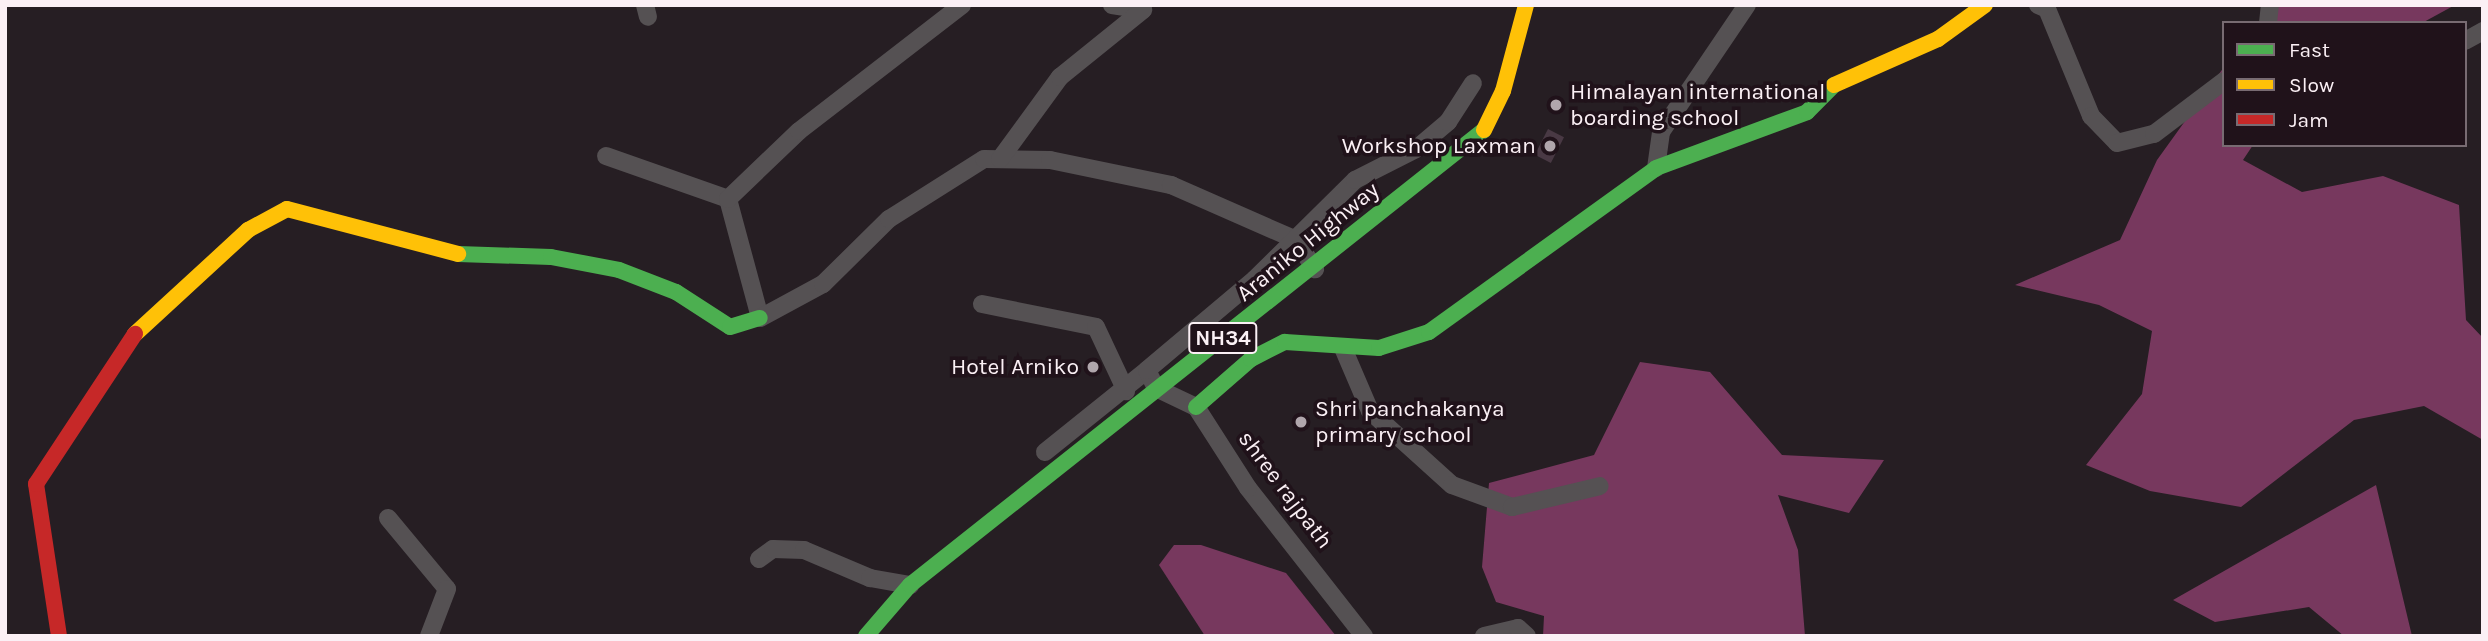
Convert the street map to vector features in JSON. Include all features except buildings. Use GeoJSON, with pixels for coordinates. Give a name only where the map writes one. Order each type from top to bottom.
{"type":"FeatureCollection","features":[{"type":"Feature","properties":{"kind":"main road","name":"Araniko Highway"},"geometry":{"type":"LineString","coordinates":[[866,636],[910,585],[1156,388],[1315,269],[1485,129],[1503,91],[1526,5]]}},
{"type":"Feature","properties":{"kind":"main road"},"geometry":{"type":"LineString","coordinates":[[1196,407],[1251,359],[1285,342],[1343,348],[1380,348],[1429,332],[1656,168],[1807,112],[1836,83],[1938,39],[1985,5]]}},
{"type":"Feature","properties":{"kind":"main road"},"geometry":{"type":"LineString","coordinates":[[59,636],[36,484],[126,344],[248,230],[287,209],[446,254],[551,257],[619,271],[676,292],[730,327],[760,318]]}},
{"type":"Feature","properties":{"kind":"street"},"geometry":{"type":"LineString","coordinates":[[728,199],[799,131],[962,5]]}},
{"type":"Feature","properties":{"kind":"street"},"geometry":{"type":"LineString","coordinates":[[1000,159],[1060,78],[1143,10],[1112,5]]}},
{"type":"Feature","properties":{"kind":"street"},"geometry":{"type":"LineString","coordinates":[[1656,168],[1661,132],[1746,5]]}},
{"type":"Feature","properties":{"kind":"street"},"geometry":{"type":"LineString","coordinates":[[2038,5],[2047,9],[2091,116],[2117,143],[2154,134],[2222,83]]}},
{"type":"Feature","properties":{"kind":"street"},"geometry":{"type":"LineString","coordinates":[[2467,40],[2483,31]]}},
{"type":"Feature","properties":{"kind":"street"},"geometry":{"type":"LineString","coordinates":[[1045,452],[1102,403],[1126,391],[1296,240],[1355,180],[1416,149],[1448,121],[1473,83]]}},
{"type":"Feature","properties":{"kind":"street"},"geometry":{"type":"LineString","coordinates":[[606,156],[728,199]]}},
{"type":"Feature","properties":{"kind":"street"},"geometry":{"type":"LineString","coordinates":[[728,199],[760,318],[823,284],[889,219],[984,159],[1050,160],[1171,185],[1296,240],[1315,269]]}},
{"type":"Feature","properties":{"kind":"street"},"geometry":{"type":"LineString","coordinates":[[982,304],[1096,327],[1126,391]]}},
{"type":"Feature","properties":{"kind":"street"},"geometry":{"type":"LineString","coordinates":[[1343,348],[1370,411],[1452,485],[1512,507],[1600,486]]}},
{"type":"Feature","properties":{"kind":"street"},"geometry":{"type":"LineString","coordinates":[[1147,370],[1156,388],[1196,407]]}},
{"type":"Feature","properties":{"kind":"street","name":"shree rajpath"},"geometry":{"type":"LineString","coordinates":[[1196,407],[1248,488],[1364,636]]}},
{"type":"Feature","properties":{"kind":"street"},"geometry":{"type":"LineString","coordinates":[[388,518],[447,589],[429,636]]}},
{"type":"Feature","properties":{"kind":"street"},"geometry":{"type":"LineString","coordinates":[[759,559],[772,549],[804,550],[870,578],[910,585]]}},
{"type":"Feature","properties":{"kind":"street"},"geometry":{"type":"LineString","coordinates":[[1484,636],[1517,628],[1527,636]]}},
{"type":"Feature","properties":{"kind":"shaded area"},"geometry":{"type":"Polygon","coordinates":[[[2273,5],[2455,5],[2426,21],[2265,21],[2273,5]]]}},
{"type":"Feature","properties":{"kind":"shaded area"},"geometry":{"type":"Polygon","coordinates":[[[2222,70],[2222,147],[2252,147],[2243,160],[2302,192],[2383,176],[2459,205],[2466,320],[2483,338],[2483,440],[2424,406],[2354,420],[2241,507],[2150,491],[2086,465],[2142,394],[2152,331],[2099,305],[2015,285],[2120,240],[2157,160],[2222,70]]]}},
{"type":"Feature","properties":{"kind":"shaded area"},"geometry":{"type":"Polygon","coordinates":[[[1640,362],[1710,372],[1782,455],[1884,460],[1849,513],[1778,495],[1798,550],[1805,636],[1543,636],[1544,616],[1496,602],[1482,567],[1489,483],[1594,455],[1640,362]]]}},
{"type":"Feature","properties":{"kind":"shaded area"},"geometry":{"type":"Polygon","coordinates":[[[2376,485],[2412,636],[2344,636],[2309,607],[2215,622],[2173,600],[2376,485]]]}},
{"type":"Feature","properties":{"kind":"shaded area"},"geometry":{"type":"Polygon","coordinates":[[[1174,545],[1201,545],[1286,573],[1336,636],[1205,636],[1159,565],[1174,545]]]}},
{"type":"Feature","properties":{"kind":"traffic: fast"},"geometry":{"type":"LineString","coordinates":[[1196,407],[1251,359],[1285,342],[1379,348],[1429,332],[1656,168],[1807,112],[1834,85]]}},
{"type":"Feature","properties":{"kind":"traffic: fast"},"geometry":{"type":"LineString","coordinates":[[866,636],[910,585],[1484,130]]}},
{"type":"Feature","properties":{"kind":"traffic: fast"},"geometry":{"type":"LineString","coordinates":[[458,254],[551,257],[619,270],[676,292],[730,327],[760,318]]}},
{"type":"Feature","properties":{"kind":"traffic: slow"},"geometry":{"type":"LineString","coordinates":[[1484,130],[1503,91],[1526,5]]}},
{"type":"Feature","properties":{"kind":"traffic: slow"},"geometry":{"type":"LineString","coordinates":[[1834,85],[1938,39],[1985,5]]}},
{"type":"Feature","properties":{"kind":"traffic: slow"},"geometry":{"type":"LineString","coordinates":[[135,334],[248,230],[287,209],[458,254]]}},
{"type":"Feature","properties":{"kind":"traffic: jam"},"geometry":{"type":"LineString","coordinates":[[59,636],[36,484],[135,334]]}},
{"type":"Feature","properties":{"kind":"place","name":"Himalayan international boarding school"},"geometry":{"type":"Point","coordinates":[1556,105]}},
{"type":"Feature","properties":{"kind":"place","name":"Workshop Laxman"},"geometry":{"type":"Point","coordinates":[1550,146]}},
{"type":"Feature","properties":{"kind":"place","name":"Hotel Arniko"},"geometry":{"type":"Point","coordinates":[1093,367]}},
{"type":"Feature","properties":{"kind":"place","name":"Shri panchakanya primary school"},"geometry":{"type":"Point","coordinates":[1301,422]}}]}
